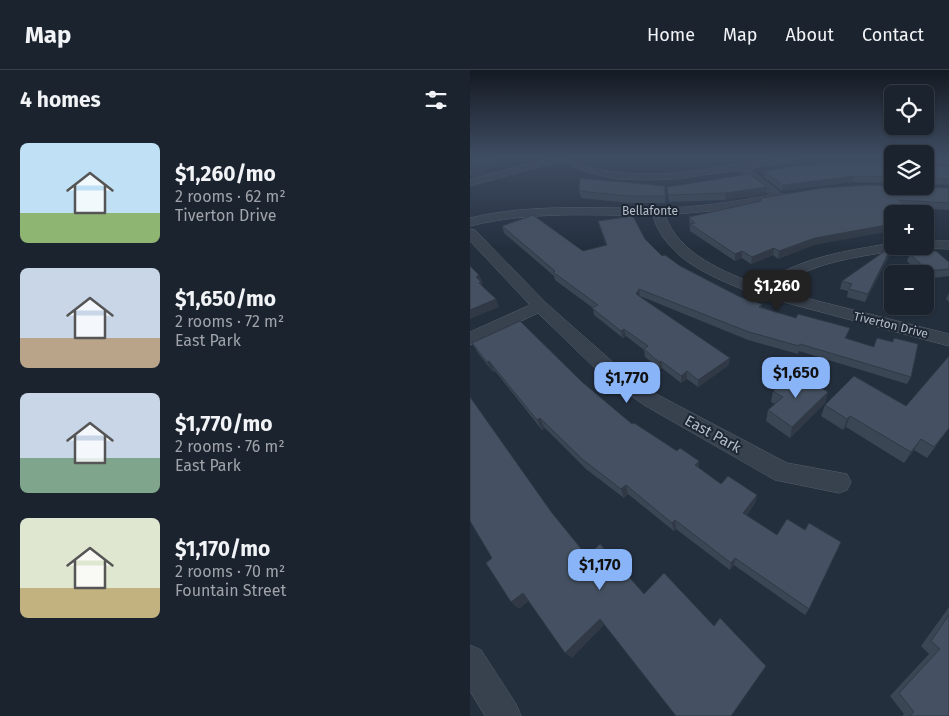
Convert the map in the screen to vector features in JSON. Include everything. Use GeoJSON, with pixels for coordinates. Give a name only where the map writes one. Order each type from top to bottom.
{"type":"FeatureCollection","features":[{"type":"Feature","properties":{"kind":"street"},"geometry":{"type":"LineString","coordinates":[[768,188],[780,197]]}},
{"type":"Feature","properties":{"kind":"street","name":"Bellafonte"},"geometry":{"type":"LineString","coordinates":[[470,222],[515,212],[555,209],[658,212],[721,208],[796,194]]}},
{"type":"Feature","properties":{"kind":"street","name":"Tiverton Drive"},"geometry":{"type":"LineString","coordinates":[[658,212],[659,220],[670,239],[694,260],[762,292],[949,340]]}},
{"type":"Feature","properties":{"kind":"street","name":"East Park"},"geometry":{"type":"LineString","coordinates":[[470,233],[540,306],[608,369],[651,400],[783,473],[839,482]]}},
{"type":"Feature","properties":{"kind":"street"},"geometry":{"type":"LineString","coordinates":[[934,245],[949,245]]}},
{"type":"Feature","properties":{"kind":"street"},"geometry":{"type":"LineString","coordinates":[[762,292],[771,283],[814,264],[884,249]]}},
{"type":"Feature","properties":{"kind":"street"},"geometry":{"type":"LineString","coordinates":[[470,339],[540,306]]}},
{"type":"Feature","properties":{"kind":"street"},"geometry":{"type":"LineString","coordinates":[[470,661],[504,716]]}},
{"type":"Feature","properties":{"kind":"building"},"geometry":{"type":"Polygon","coordinates":[[[579,188],[665,188],[665,196],[629,196],[579,191],[579,188]]]}},
{"type":"Feature","properties":{"kind":"building"},"geometry":{"type":"Polygon","coordinates":[[[667,188],[759,188],[726,193],[668,195],[667,188]]]}},
{"type":"Feature","properties":{"kind":"building"},"geometry":{"type":"Polygon","coordinates":[[[821,188],[884,188],[884,195],[934,195],[934,188],[949,188],[949,203],[899,200],[904,205],[884,205],[884,225],[815,238],[779,251],[774,248],[752,257],[742,251],[735,254],[690,224],[695,223],[689,217],[761,201],[761,198],[821,188]]]}},
{"type":"Feature","properties":{"kind":"building"},"geometry":{"type":"Polygon","coordinates":[[[533,215],[583,251],[607,245],[598,221],[633,216],[645,239],[662,256],[665,255],[680,266],[740,297],[762,304],[759,307],[796,318],[798,314],[850,328],[845,338],[874,347],[877,338],[893,342],[894,338],[918,344],[911,377],[800,344],[799,346],[749,332],[639,289],[636,294],[730,358],[698,380],[687,371],[681,376],[661,361],[659,362],[644,349],[648,346],[624,329],[621,331],[592,308],[598,305],[553,272],[555,271],[502,226],[533,215]]]}},
{"type":"Feature","properties":{"kind":"building"},"geometry":{"type":"Polygon","coordinates":[[[934,251],[949,262],[949,269],[934,270],[934,265],[922,265],[911,255],[934,255],[934,251]]]}},
{"type":"Feature","properties":{"kind":"building"},"geometry":{"type":"Polygon","coordinates":[[[884,252],[884,255],[888,255],[868,294],[849,289],[852,284],[842,281],[884,252]]]}},
{"type":"Feature","properties":{"kind":"building"},"geometry":{"type":"Polygon","coordinates":[[[470,266],[479,275],[476,277],[481,282],[479,283],[496,299],[470,310],[470,266]]]}},
{"type":"Feature","properties":{"kind":"building"},"geometry":{"type":"Polygon","coordinates":[[[520,321],[582,382],[632,424],[634,423],[677,451],[680,448],[699,461],[695,465],[721,484],[728,476],[757,495],[743,513],[777,535],[787,519],[805,530],[809,523],[841,542],[809,609],[735,558],[731,563],[675,520],[672,523],[626,485],[621,489],[582,459],[540,418],[537,420],[472,343],[520,321]]]}},
{"type":"Feature","properties":{"kind":"building"},"geometry":{"type":"Polygon","coordinates":[[[949,356],[949,428],[934,447],[921,439],[911,452],[850,416],[847,419],[825,405],[854,376],[906,406],[949,356]]]}},
{"type":"Feature","properties":{"kind":"building"},"geometry":{"type":"Polygon","coordinates":[[[794,372],[828,392],[792,427],[768,410],[783,397],[773,391],[794,372]]]}},
{"type":"Feature","properties":{"kind":"building"},"geometry":{"type":"Polygon","coordinates":[[[470,397],[552,513],[587,556],[600,544],[644,594],[664,573],[714,626],[720,618],[766,666],[731,716],[676,716],[600,619],[565,653],[523,593],[511,602],[486,563],[492,558],[470,521],[470,397]]]}},
{"type":"Feature","properties":{"kind":"building"},"geometry":{"type":"Polygon","coordinates":[[[949,615],[949,716],[910,716],[914,712],[899,693],[940,649],[931,641],[949,615]]]}}]}
